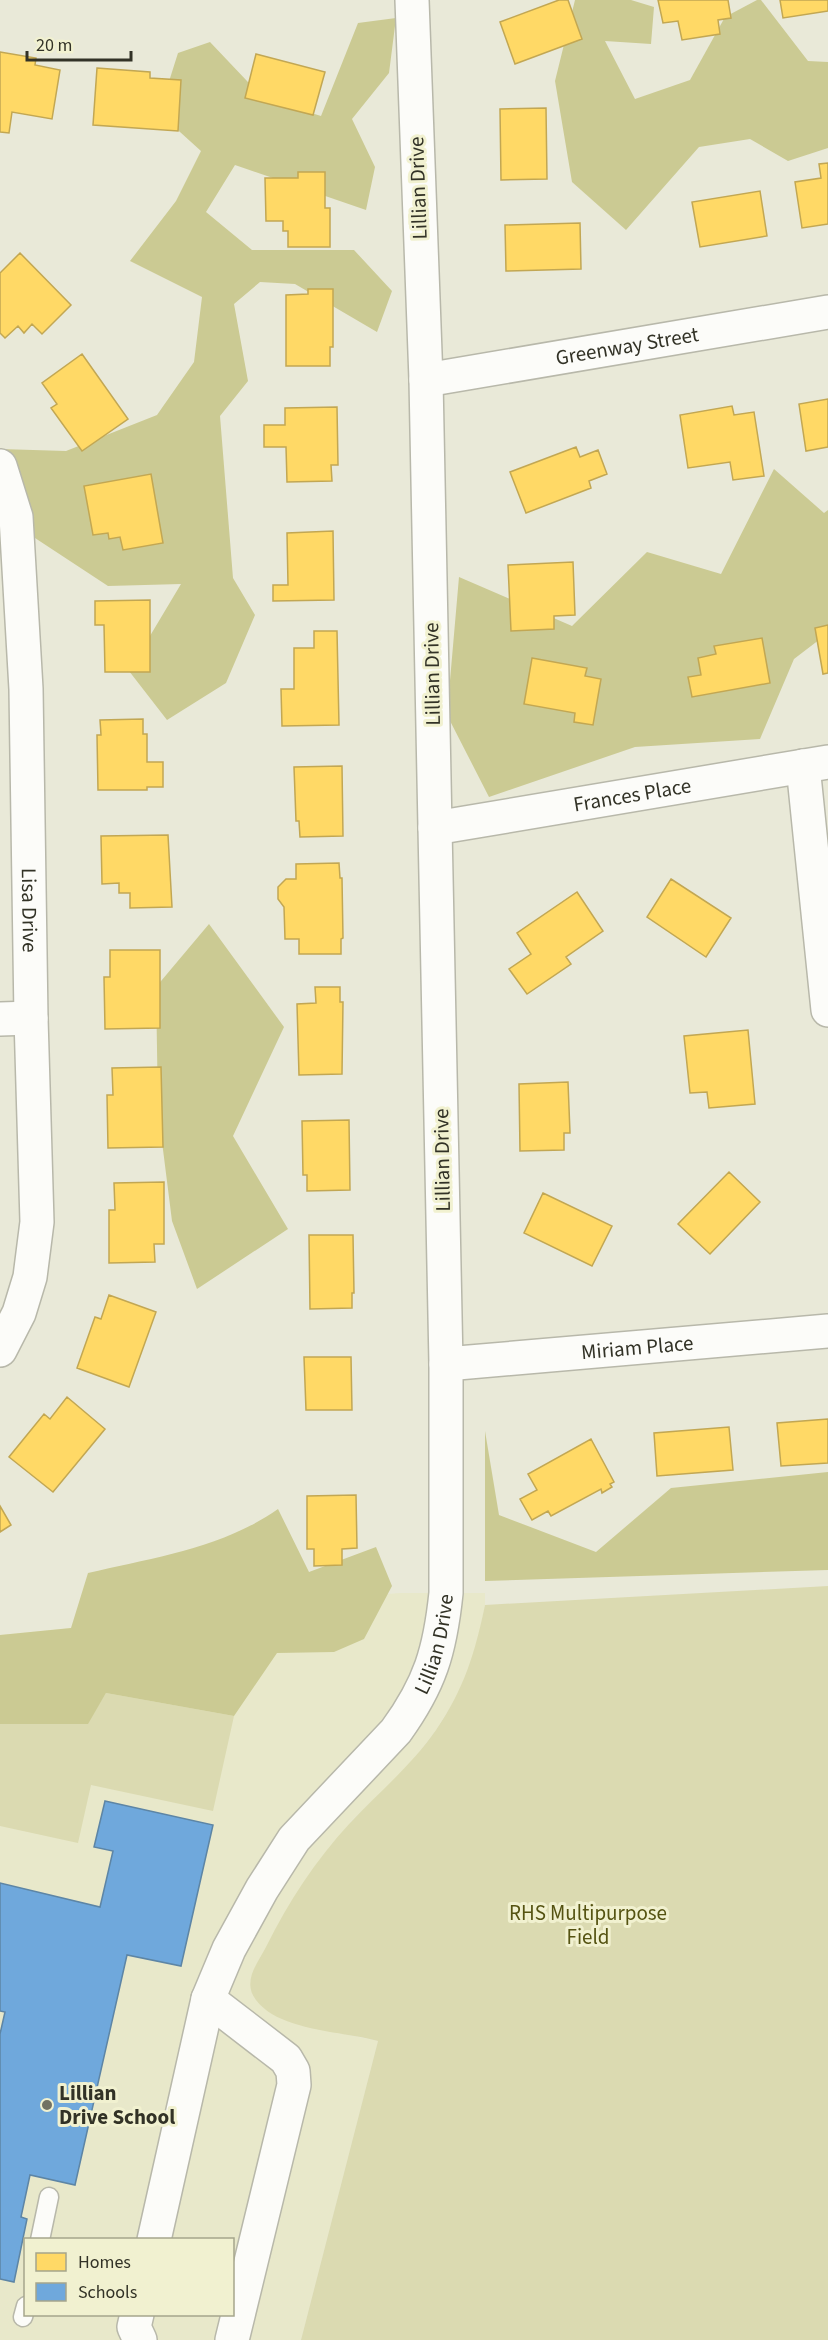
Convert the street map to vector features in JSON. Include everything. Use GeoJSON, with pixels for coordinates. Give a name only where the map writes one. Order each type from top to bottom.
{"type":"FeatureCollection","features":[{"type":"Feature","properties":{"kind":"street","name":"Lillian Drive"},"geometry":{"type":"LineString","coordinates":[[154,2238],[208,1999],[229,1949],[262,1889],[294,1839],[396,1731],[423,1690],[440,1642],[446,1593],[446,1364],[426,380],[412,0]]}},
{"type":"Feature","properties":{"kind":"street","name":"Greenway Street"},"geometry":{"type":"LineString","coordinates":[[426,380],[828,312]]}},
{"type":"Feature","properties":{"kind":"street","name":"Lisa Drive"},"geometry":{"type":"LineString","coordinates":[[0,466],[16,517],[10,593],[26,689],[15,1018],[37,1222],[35,1253],[30,1277],[19,1313],[0,1350]]}},
{"type":"Feature","properties":{"kind":"street","name":"Frances Place"},"geometry":{"type":"LineString","coordinates":[[435,828],[815,764]]}},
{"type":"Feature","properties":{"kind":"street"},"geometry":{"type":"LineString","coordinates":[[815,764],[828,1010]]}},
{"type":"Feature","properties":{"kind":"street","name":"Miriam Place"},"geometry":{"type":"LineString","coordinates":[[446,1364],[828,1331]]}},
{"type":"Feature","properties":{"kind":"street"},"geometry":{"type":"LineString","coordinates":[[208,1999],[286,2059],[293,2071],[294,2085],[232,2340]]}},
{"type":"Feature","properties":{"kind":"lane"},"geometry":{"type":"LineString","coordinates":[[40,2238],[49,2197]]}},
{"type":"Feature","properties":{"kind":"shaded area"},"geometry":{"type":"Polygon","coordinates":[[[575,0],[631,0],[654,7],[651,44],[605,41],[635,99],[690,80],[725,17],[761,0],[808,61],[828,62],[828,148],[788,161],[750,139],[699,147],[626,230],[572,182],[555,81],[575,0]]]}},
{"type":"Feature","properties":{"kind":"shaded area"},"geometry":{"type":"Polygon","coordinates":[[[396,18],[389,73],[352,119],[375,167],[366,210],[235,165],[206,212],[252,250],[354,250],[392,291],[377,332],[295,284],[260,282],[234,304],[248,381],[220,416],[233,578],[255,615],[226,683],[167,720],[129,671],[181,584],[108,586],[0,515],[0,449],[66,451],[157,415],[194,362],[202,297],[130,261],[176,201],[201,151],[159,113],[178,53],[210,42],[263,98],[321,116],[358,23],[396,18]]]}},
{"type":"Feature","properties":{"kind":"shaded area"},"geometry":{"type":"Polygon","coordinates":[[[774,469],[824,513],[828,510],[828,633],[794,659],[760,739],[635,747],[489,797],[447,715],[459,577],[572,626],[647,552],[721,574],[774,469]]]}},
{"type":"Feature","properties":{"kind":"shaded area"},"geometry":{"type":"Polygon","coordinates":[[[209,924],[284,1027],[233,1136],[288,1229],[197,1289],[172,1221],[158,1110],[156,987],[209,924]]]}},
{"type":"Feature","properties":{"kind":"shaded area"},"geometry":{"type":"Polygon","coordinates":[[[485,1431],[499,1515],[596,1552],[671,1488],[828,1472],[828,1570],[485,1581],[485,1431]]]}},
{"type":"Feature","properties":{"kind":"shaded area"},"geometry":{"type":"Polygon","coordinates":[[[278,1509],[309,1572],[376,1547],[392,1586],[364,1639],[334,1652],[277,1653],[234,1716],[106,1693],[88,1724],[0,1724],[0,1635],[71,1628],[88,1573],[211,1542],[257,1522],[278,1509]]]}},
{"type":"Feature","properties":{"kind":"shaded area"},"geometry":{"type":"Polygon","coordinates":[[[400,1593],[485,1593],[485,1605],[477,1645],[462,1688],[436,1730],[407,1768],[350,1822],[315,2028],[378,2041],[301,2340],[0,2340],[0,1635],[234,1606],[400,1593]]]}},
{"type":"Feature","properties":{"kind":"green space","name":"RHS Multipurpose Field"},"geometry":{"type":"Polygon","coordinates":[[[828,1586],[828,2340],[301,2340],[378,2041],[312,2028],[280,2018],[266,2010],[256,2000],[250,1987],[252,1973],[284,1914],[314,1867],[337,1837],[416,1755],[446,1715],[467,1670],[485,1605],[828,1586]]]}},
{"type":"Feature","properties":{"kind":"green space"},"geometry":{"type":"Polygon","coordinates":[[[106,1693],[234,1716],[213,1811],[91,1785],[78,1843],[0,1826],[0,1724],[87,1724],[106,1693]]]}},
{"type":"Feature","properties":{"kind":"building: Homes"},"geometry":{"type":"Polygon","coordinates":[[[559,0],[568,0],[582,39],[515,64],[500,22],[559,0]]]}},
{"type":"Feature","properties":{"kind":"building: Homes"},"geometry":{"type":"Polygon","coordinates":[[[658,0],[728,0],[731,18],[718,20],[720,34],[682,40],[678,21],[663,23],[658,0]]]}},
{"type":"Feature","properties":{"kind":"building: Homes"},"geometry":{"type":"Polygon","coordinates":[[[780,0],[828,0],[828,11],[783,18],[780,0]]]}},
{"type":"Feature","properties":{"kind":"building: Homes"},"geometry":{"type":"Polygon","coordinates":[[[0,52],[36,58],[35,65],[60,70],[52,119],[12,112],[9,133],[0,132],[0,52]]]}},
{"type":"Feature","properties":{"kind":"building: Homes"},"geometry":{"type":"Polygon","coordinates":[[[256,54],[325,72],[313,115],[245,98],[256,54]]]}},
{"type":"Feature","properties":{"kind":"building: Homes"},"geometry":{"type":"Polygon","coordinates":[[[97,68],[150,72],[150,78],[181,80],[178,131],[93,125],[97,68]]]}},
{"type":"Feature","properties":{"kind":"building: Homes"},"geometry":{"type":"Polygon","coordinates":[[[546,108],[547,179],[501,180],[500,109],[546,108]]]}},
{"type":"Feature","properties":{"kind":"building: Homes"},"geometry":{"type":"Polygon","coordinates":[[[828,163],[828,224],[802,228],[795,182],[821,178],[819,164],[828,163]]]}},
{"type":"Feature","properties":{"kind":"building: Homes"},"geometry":{"type":"Polygon","coordinates":[[[298,172],[325,172],[325,208],[330,208],[330,247],[288,247],[288,231],[283,231],[283,221],[266,221],[265,178],[298,178],[298,172]]]}},
{"type":"Feature","properties":{"kind":"building: Homes"},"geometry":{"type":"Polygon","coordinates":[[[760,191],[767,236],[700,247],[692,202],[760,191]]]}},
{"type":"Feature","properties":{"kind":"building: Homes"},"geometry":{"type":"Polygon","coordinates":[[[580,223],[581,269],[506,271],[505,225],[580,223]]]}},
{"type":"Feature","properties":{"kind":"building: Homes"},"geometry":{"type":"Polygon","coordinates":[[[20,253],[71,305],[42,334],[32,324],[24,333],[18,326],[5,338],[0,333],[0,273],[20,253]]]}},
{"type":"Feature","properties":{"kind":"building: Homes"},"geometry":{"type":"Polygon","coordinates":[[[308,289],[333,289],[333,347],[330,347],[330,366],[286,366],[286,295],[308,294],[308,289]]]}},
{"type":"Feature","properties":{"kind":"building: Homes"},"geometry":{"type":"Polygon","coordinates":[[[82,354],[128,419],[82,451],[51,408],[57,404],[42,383],[82,354]]]}},
{"type":"Feature","properties":{"kind":"building: Homes"},"geometry":{"type":"Polygon","coordinates":[[[828,399],[828,447],[806,451],[799,404],[828,399]]]}},
{"type":"Feature","properties":{"kind":"building: Homes"},"geometry":{"type":"Polygon","coordinates":[[[732,406],[734,415],[754,412],[764,476],[733,480],[730,462],[688,468],[680,415],[732,406]]]}},
{"type":"Feature","properties":{"kind":"building: Homes"},"geometry":{"type":"Polygon","coordinates":[[[337,407],[338,465],[331,465],[332,481],[287,482],[286,447],[264,447],[264,425],[285,425],[285,408],[337,407]]]}},
{"type":"Feature","properties":{"kind":"building: Homes"},"geometry":{"type":"Polygon","coordinates":[[[576,447],[580,457],[598,450],[607,474],[589,481],[591,488],[526,513],[510,472],[576,447]]]}},
{"type":"Feature","properties":{"kind":"building: Homes"},"geometry":{"type":"Polygon","coordinates":[[[151,474],[163,543],[123,550],[120,537],[109,539],[108,533],[93,535],[84,486],[151,474]]]}},
{"type":"Feature","properties":{"kind":"building: Homes"},"geometry":{"type":"Polygon","coordinates":[[[333,531],[334,600],[273,601],[273,585],[288,585],[287,533],[333,531]]]}},
{"type":"Feature","properties":{"kind":"building: Homes"},"geometry":{"type":"Polygon","coordinates":[[[573,562],[575,615],[554,616],[554,629],[511,631],[508,565],[573,562]]]}},
{"type":"Feature","properties":{"kind":"building: Homes"},"geometry":{"type":"Polygon","coordinates":[[[150,600],[150,672],[105,672],[104,625],[95,625],[95,601],[150,600]]]}},
{"type":"Feature","properties":{"kind":"building: Homes"},"geometry":{"type":"Polygon","coordinates":[[[828,625],[828,673],[823,674],[815,628],[828,625]]]}},
{"type":"Feature","properties":{"kind":"building: Homes"},"geometry":{"type":"Polygon","coordinates":[[[314,631],[337,631],[339,725],[282,726],[281,689],[294,689],[294,648],[314,648],[314,631]]]}},
{"type":"Feature","properties":{"kind":"building: Homes"},"geometry":{"type":"Polygon","coordinates":[[[762,638],[770,683],[692,697],[688,677],[701,675],[698,658],[716,654],[714,646],[762,638]]]}},
{"type":"Feature","properties":{"kind":"building: Homes"},"geometry":{"type":"Polygon","coordinates":[[[532,658],[587,668],[585,676],[601,679],[593,725],[574,722],[575,713],[524,704],[532,658]]]}},
{"type":"Feature","properties":{"kind":"building: Homes"},"geometry":{"type":"Polygon","coordinates":[[[143,719],[143,734],[147,734],[147,762],[163,762],[163,787],[147,787],[147,790],[98,790],[97,735],[101,735],[100,720],[143,719]]]}},
{"type":"Feature","properties":{"kind":"building: Homes"},"geometry":{"type":"Polygon","coordinates":[[[342,766],[343,836],[300,837],[299,821],[296,821],[294,767],[342,766]]]}},
{"type":"Feature","properties":{"kind":"building: Homes"},"geometry":{"type":"Polygon","coordinates":[[[168,835],[172,907],[130,908],[130,893],[119,893],[119,883],[102,884],[101,836],[168,835]]]}},
{"type":"Feature","properties":{"kind":"building: Homes"},"geometry":{"type":"Polygon","coordinates":[[[339,863],[340,878],[342,878],[341,954],[299,954],[299,939],[285,939],[284,907],[278,899],[278,887],[286,879],[296,879],[296,864],[339,863]]]}},
{"type":"Feature","properties":{"kind":"building: Homes"},"geometry":{"type":"Polygon","coordinates":[[[671,879],[731,918],[706,957],[647,917],[671,879]]]}},
{"type":"Feature","properties":{"kind":"building: Homes"},"geometry":{"type":"Polygon","coordinates":[[[577,892],[603,931],[566,957],[571,964],[527,994],[509,969],[531,954],[517,933],[577,892]]]}},
{"type":"Feature","properties":{"kind":"building: Homes"},"geometry":{"type":"Polygon","coordinates":[[[110,950],[160,950],[160,1028],[105,1029],[104,977],[110,977],[110,950]]]}},
{"type":"Feature","properties":{"kind":"building: Homes"},"geometry":{"type":"Polygon","coordinates":[[[315,987],[340,987],[340,1002],[343,1002],[342,1074],[299,1075],[297,1004],[316,1003],[315,987]]]}},
{"type":"Feature","properties":{"kind":"building: Homes"},"geometry":{"type":"Polygon","coordinates":[[[748,1030],[755,1104],[709,1108],[707,1092],[690,1093],[684,1036],[748,1030]]]}},
{"type":"Feature","properties":{"kind":"building: Homes"},"geometry":{"type":"Polygon","coordinates":[[[161,1067],[163,1147],[108,1148],[107,1095],[113,1095],[112,1068],[161,1067]]]}},
{"type":"Feature","properties":{"kind":"building: Homes"},"geometry":{"type":"Polygon","coordinates":[[[568,1082],[570,1133],[564,1133],[564,1150],[520,1151],[519,1084],[568,1082]]]}},
{"type":"Feature","properties":{"kind":"building: Homes"},"geometry":{"type":"Polygon","coordinates":[[[349,1120],[350,1190],[307,1191],[307,1175],[303,1175],[302,1121],[349,1120]]]}},
{"type":"Feature","properties":{"kind":"building: Homes"},"geometry":{"type":"Polygon","coordinates":[[[729,1172],[760,1202],[710,1254],[678,1224],[729,1172]]]}},
{"type":"Feature","properties":{"kind":"building: Homes"},"geometry":{"type":"Polygon","coordinates":[[[164,1182],[164,1244],[154,1244],[155,1262],[109,1263],[109,1210],[115,1210],[114,1183],[164,1182]]]}},
{"type":"Feature","properties":{"kind":"building: Homes"},"geometry":{"type":"Polygon","coordinates":[[[543,1193],[612,1226],[592,1266],[524,1233],[543,1193]]]}},
{"type":"Feature","properties":{"kind":"building: Homes"},"geometry":{"type":"Polygon","coordinates":[[[309,1235],[353,1235],[352,1308],[310,1309],[309,1235]]]}},
{"type":"Feature","properties":{"kind":"building: Homes"},"geometry":{"type":"Polygon","coordinates":[[[109,1295],[156,1312],[129,1387],[77,1368],[95,1317],[101,1319],[109,1295]]]}},
{"type":"Feature","properties":{"kind":"building: Homes"},"geometry":{"type":"Polygon","coordinates":[[[304,1357],[351,1357],[352,1410],[306,1410],[304,1357]]]}},
{"type":"Feature","properties":{"kind":"building: Homes"},"geometry":{"type":"Polygon","coordinates":[[[67,1397],[105,1429],[53,1492],[9,1457],[44,1414],[50,1419],[67,1397]]]}},
{"type":"Feature","properties":{"kind":"building: Homes"},"geometry":{"type":"Polygon","coordinates":[[[828,1419],[828,1463],[781,1466],[777,1423],[828,1419]]]}},
{"type":"Feature","properties":{"kind":"building: Homes"},"geometry":{"type":"Polygon","coordinates":[[[729,1427],[733,1470],[657,1476],[654,1433],[729,1427]]]}},
{"type":"Feature","properties":{"kind":"building: Homes"},"geometry":{"type":"Polygon","coordinates":[[[591,1439],[614,1482],[610,1484],[612,1487],[602,1493],[601,1489],[551,1516],[548,1511],[532,1520],[520,1499],[537,1490],[528,1474],[591,1439]]]}},
{"type":"Feature","properties":{"kind":"building: Homes"},"geometry":{"type":"Polygon","coordinates":[[[356,1495],[357,1548],[342,1549],[342,1565],[314,1566],[314,1549],[307,1549],[307,1496],[356,1495]]]}},
{"type":"Feature","properties":{"kind":"building: Homes"},"geometry":{"type":"Polygon","coordinates":[[[0,1506],[11,1525],[0,1532],[0,1506]]]}},
{"type":"Feature","properties":{"kind":"building: Schools","name":"Lillian Drive School"},"geometry":{"type":"Polygon","coordinates":[[[105,1801],[213,1825],[181,1966],[127,1955],[75,2185],[30,2175],[21,2217],[27,2219],[14,2282],[0,2279],[0,2034],[5,2012],[0,2011],[0,1883],[100,1907],[113,1851],[94,1847],[105,1801]]]}},
{"type":"Feature","properties":{"kind":"place","name":"Lillian Drive School"},"geometry":{"type":"Point","coordinates":[47,2105]}}]}
